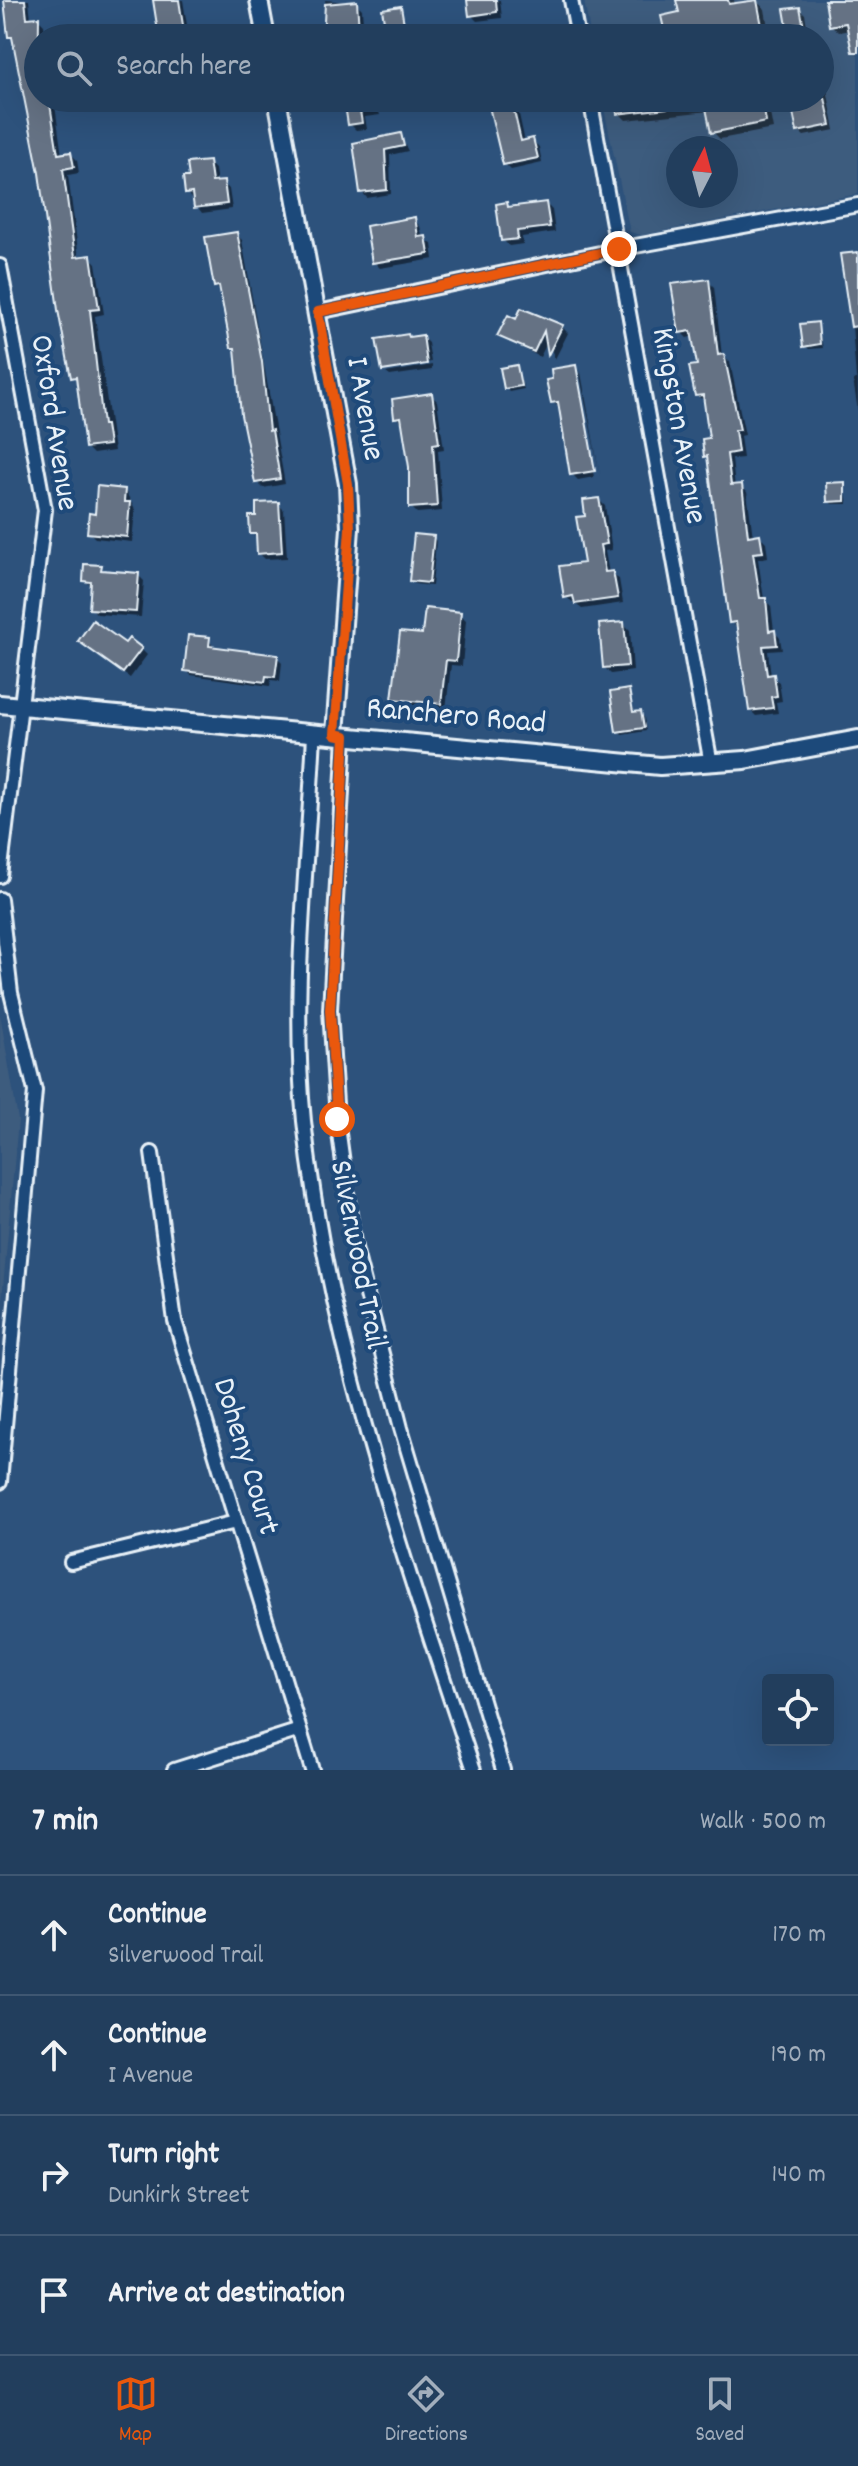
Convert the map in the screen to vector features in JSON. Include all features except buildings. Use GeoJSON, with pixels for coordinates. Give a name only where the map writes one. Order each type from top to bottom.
{"type":"FeatureCollection","features":[{"type":"Feature","properties":{"kind":"main road"},"geometry":{"type":"LineString","coordinates":[[259,0],[263,24]]}},
{"type":"Feature","properties":{"kind":"main road","name":"I Avenue"},"geometry":{"type":"LineString","coordinates":[[280,112],[348,484],[340,735]]}},
{"type":"Feature","properties":{"kind":"main road","name":"Ranchero Road"},"geometry":{"type":"LineString","coordinates":[[0,704],[660,766],[711,764],[858,739]]}},
{"type":"Feature","properties":{"kind":"street"},"geometry":{"type":"LineString","coordinates":[[571,0],[575,24]]}},
{"type":"Feature","properties":{"kind":"street","name":"Kingston Avenue"},"geometry":{"type":"LineString","coordinates":[[593,112],[711,764]]}},
{"type":"Feature","properties":{"kind":"street"},"geometry":{"type":"LineString","coordinates":[[318,312],[619,249],[858,205]]}},
{"type":"Feature","properties":{"kind":"street","name":"Oxford Avenue"},"geometry":{"type":"LineString","coordinates":[[0,266],[45,510],[0,876]]}},
{"type":"Feature","properties":{"kind":"street","name":"Silverwood Trail"},"geometry":{"type":"LineString","coordinates":[[314,734],[298,1006],[304,1120],[323,1249],[369,1435],[424,1621],[474,1770]]}},
{"type":"Feature","properties":{"kind":"street","name":"Silverwood Trail"},"geometry":{"type":"LineString","coordinates":[[340,735],[330,1010],[337,1119],[354,1244],[401,1428],[503,1770]]}},
{"type":"Feature","properties":{"kind":"street"},"geometry":{"type":"LineString","coordinates":[[0,899],[11,993],[35,1091],[0,1482]]}},
{"type":"Feature","properties":{"kind":"street","name":"Doheny Court"},"geometry":{"type":"LineString","coordinates":[[152,1153],[175,1321],[312,1770]]}},
{"type":"Feature","properties":{"kind":"street"},"geometry":{"type":"LineString","coordinates":[[71,1562],[236,1522]]}},
{"type":"Feature","properties":{"kind":"street"},"geometry":{"type":"LineString","coordinates":[[174,1770],[300,1730]]}},
{"type":"Feature","properties":{"kind":"shaded area"},"geometry":{"type":"Polygon","coordinates":[[[584,0],[858,0],[858,194],[641,235],[630,232],[605,112],[834,112],[834,24],[588,24],[584,0]]]}},
{"type":"Feature","properties":{"kind":"shaded area"},"geometry":{"type":"Polygon","coordinates":[[[0,1014],[18,1120],[2,1299],[0,1299],[0,1014]]]}},
{"type":"Feature","properties":{"kind":"route"},"geometry":{"type":"LineString","coordinates":[[337,1119],[330,1010],[345,736],[335,734],[350,528],[348,484],[318,312],[619,249]]}}]}
